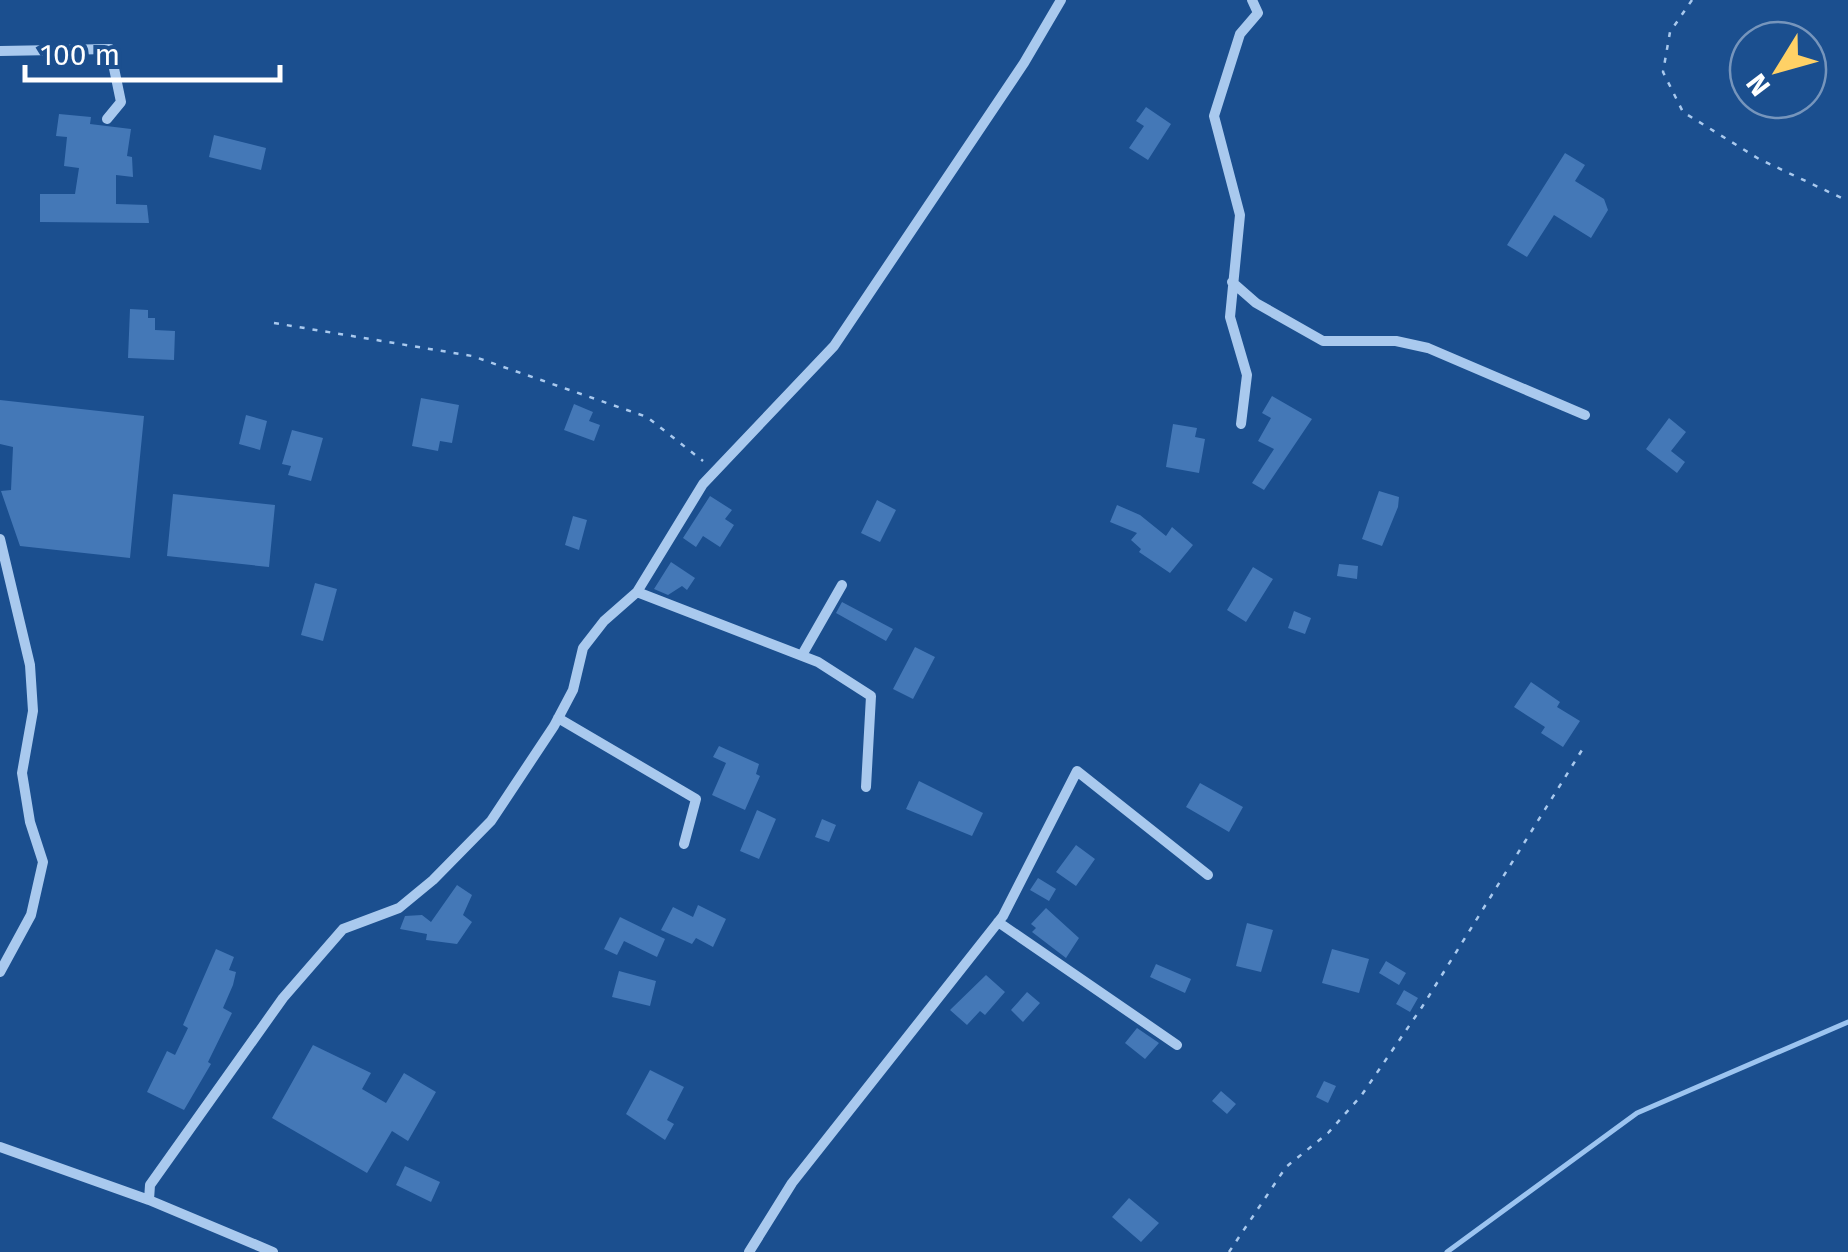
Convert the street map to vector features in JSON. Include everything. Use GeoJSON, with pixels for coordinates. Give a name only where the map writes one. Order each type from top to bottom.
{"type":"FeatureCollection","features":[{"type":"Feature","properties":{"kind":"street"},"geometry":{"type":"LineString","coordinates":[[149,1200],[150,1185],[284,998],[344,929],[398,908],[433,880],[490,821],[558,718],[573,690],[584,648],[604,621],[636,592],[704,484],[834,346],[1024,63],[1060,0]]}},
{"type":"Feature","properties":{"kind":"street"},"geometry":{"type":"LineString","coordinates":[[1240,424],[1247,375],[1230,317],[1240,215],[1214,116],[1240,34],[1258,13],[1252,0]]}},
{"type":"Feature","properties":{"kind":"street"},"geometry":{"type":"LineString","coordinates":[[0,51],[110,49],[121,102],[107,119]]}},
{"type":"Feature","properties":{"kind":"street"},"geometry":{"type":"LineString","coordinates":[[1232,282],[1256,303],[1323,341],[1396,340],[1428,348],[1584,415]]}},
{"type":"Feature","properties":{"kind":"street"},"geometry":{"type":"LineString","coordinates":[[0,539],[30,665],[33,711],[22,773],[42,862],[31,916],[0,972]]}},
{"type":"Feature","properties":{"kind":"street"},"geometry":{"type":"LineString","coordinates":[[802,656],[842,586]]}},
{"type":"Feature","properties":{"kind":"street"},"geometry":{"type":"LineString","coordinates":[[636,592],[802,656],[871,696],[866,787]]}},
{"type":"Feature","properties":{"kind":"street"},"geometry":{"type":"LineString","coordinates":[[558,718],[696,799],[684,844]]}},
{"type":"Feature","properties":{"kind":"street"},"geometry":{"type":"LineString","coordinates":[[749,1252],[792,1183],[998,922],[1078,771],[1208,874]]}},
{"type":"Feature","properties":{"kind":"street"},"geometry":{"type":"LineString","coordinates":[[998,922],[1177,1045]]}},
{"type":"Feature","properties":{"kind":"street"},"geometry":{"type":"LineString","coordinates":[[0,1147],[149,1200],[273,1252]]}},
{"type":"Feature","properties":{"kind":"path"},"geometry":{"type":"LineString","coordinates":[[1692,0],[1670,32],[1663,72],[1683,112],[1759,159],[1848,201]]}},
{"type":"Feature","properties":{"kind":"path"},"geometry":{"type":"LineString","coordinates":[[274,323],[472,356],[647,417],[716,471]]}},
{"type":"Feature","properties":{"kind":"path"},"geometry":{"type":"LineString","coordinates":[[1229,1252],[1271,1184],[1328,1133],[1361,1096],[1422,1007],[1582,750]]}},
{"type":"Feature","properties":{"kind":"building"},"geometry":{"type":"Polygon","coordinates":[[[1146,107],[1171,124],[1148,160],[1129,148],[1144,126],[1136,121],[1146,107]]]}},
{"type":"Feature","properties":{"kind":"building"},"geometry":{"type":"Polygon","coordinates":[[[59,114],[91,117],[90,124],[131,129],[127,156],[132,157],[133,177],[116,175],[116,204],[147,205],[149,223],[40,222],[40,194],[75,194],[79,168],[64,166],[67,137],[56,136],[59,114]]]}},
{"type":"Feature","properties":{"kind":"building"},"geometry":{"type":"Polygon","coordinates":[[[214,135],[266,148],[261,170],[209,157],[214,135]]]}},
{"type":"Feature","properties":{"kind":"building"},"geometry":{"type":"Polygon","coordinates":[[[1565,153],[1585,165],[1575,181],[1604,199],[1608,210],[1591,238],[1554,215],[1527,257],[1507,245],[1565,153]]]}},
{"type":"Feature","properties":{"kind":"building"},"geometry":{"type":"Polygon","coordinates":[[[130,309],[148,310],[148,318],[155,318],[155,330],[175,331],[174,360],[128,358],[130,309]]]}},
{"type":"Feature","properties":{"kind":"building"},"geometry":{"type":"Polygon","coordinates":[[[1272,396],[1312,419],[1264,490],[1252,483],[1274,449],[1258,441],[1271,418],[1262,413],[1272,396]]]}},
{"type":"Feature","properties":{"kind":"building"},"geometry":{"type":"Polygon","coordinates":[[[421,398],[459,405],[452,443],[440,441],[438,451],[412,446],[421,398]]]}},
{"type":"Feature","properties":{"kind":"building"},"geometry":{"type":"Polygon","coordinates":[[[0,400],[144,416],[130,558],[20,546],[1,491],[11,490],[13,447],[0,444],[0,400]]]}},
{"type":"Feature","properties":{"kind":"building"},"geometry":{"type":"Polygon","coordinates":[[[574,404],[593,412],[589,421],[600,425],[594,441],[564,430],[574,404]]]}},
{"type":"Feature","properties":{"kind":"building"},"geometry":{"type":"Polygon","coordinates":[[[246,415],[267,421],[260,450],[239,444],[246,415]]]}},
{"type":"Feature","properties":{"kind":"building"},"geometry":{"type":"Polygon","coordinates":[[[1669,418],[1686,432],[1671,451],[1685,462],[1677,473],[1646,449],[1669,418]]]}},
{"type":"Feature","properties":{"kind":"building"},"geometry":{"type":"Polygon","coordinates":[[[1173,424],[1197,428],[1195,437],[1205,439],[1199,473],[1166,467],[1173,424]]]}},
{"type":"Feature","properties":{"kind":"building"},"geometry":{"type":"Polygon","coordinates":[[[292,430],[323,438],[311,481],[288,475],[291,466],[282,464],[292,430]]]}},
{"type":"Feature","properties":{"kind":"building"},"geometry":{"type":"Polygon","coordinates":[[[1379,491],[1399,497],[1382,546],[1362,539],[1379,491]]]}},
{"type":"Feature","properties":{"kind":"building"},"geometry":{"type":"Polygon","coordinates":[[[173,494],[275,505],[269,567],[167,556],[173,494]]]}},
{"type":"Feature","properties":{"kind":"building"},"geometry":{"type":"Polygon","coordinates":[[[710,496],[732,510],[725,519],[734,525],[720,547],[703,536],[696,547],[683,538],[710,496]]]}},
{"type":"Feature","properties":{"kind":"building"},"geometry":{"type":"Polygon","coordinates":[[[877,500],[896,510],[880,542],[861,533],[877,500]]]}},
{"type":"Feature","properties":{"kind":"building"},"geometry":{"type":"Polygon","coordinates":[[[1117,505],[1140,515],[1166,536],[1172,527],[1193,545],[1170,573],[1139,552],[1141,549],[1131,540],[1137,533],[1110,522],[1117,505]]]}},
{"type":"Feature","properties":{"kind":"building"},"geometry":{"type":"Polygon","coordinates":[[[573,516],[587,520],[579,550],[565,545],[573,516]]]}},
{"type":"Feature","properties":{"kind":"building"},"geometry":{"type":"Polygon","coordinates":[[[671,562],[695,578],[687,590],[682,586],[668,595],[654,589],[671,562]]]}},
{"type":"Feature","properties":{"kind":"building"},"geometry":{"type":"Polygon","coordinates":[[[1339,564],[1358,566],[1357,579],[1337,576],[1339,564]]]}},
{"type":"Feature","properties":{"kind":"building"},"geometry":{"type":"Polygon","coordinates":[[[1253,567],[1273,579],[1246,622],[1227,610],[1253,567]]]}},
{"type":"Feature","properties":{"kind":"building"},"geometry":{"type":"Polygon","coordinates":[[[315,583],[337,589],[323,641],[301,635],[315,583]]]}},
{"type":"Feature","properties":{"kind":"building"},"geometry":{"type":"Polygon","coordinates":[[[842,602],[893,629],[886,641],[836,613],[842,602]]]}},
{"type":"Feature","properties":{"kind":"building"},"geometry":{"type":"Polygon","coordinates":[[[1294,611],[1311,618],[1305,634],[1288,628],[1294,611]]]}},
{"type":"Feature","properties":{"kind":"building"},"geometry":{"type":"Polygon","coordinates":[[[915,647],[935,657],[913,699],[893,689],[915,647]]]}},
{"type":"Feature","properties":{"kind":"building"},"geometry":{"type":"Polygon","coordinates":[[[1531,682],[1560,702],[1557,707],[1580,721],[1563,747],[1541,733],[1545,727],[1514,707],[1531,682]]]}},
{"type":"Feature","properties":{"kind":"building"},"geometry":{"type":"Polygon","coordinates":[[[719,746],[759,764],[756,774],[760,776],[745,810],[712,795],[726,763],[713,757],[719,746]]]}},
{"type":"Feature","properties":{"kind":"building"},"geometry":{"type":"Polygon","coordinates":[[[919,781],[983,813],[972,836],[906,809],[919,781]]]}},
{"type":"Feature","properties":{"kind":"building"},"geometry":{"type":"Polygon","coordinates":[[[1200,783],[1243,807],[1229,832],[1186,807],[1200,783]]]}},
{"type":"Feature","properties":{"kind":"building"},"geometry":{"type":"Polygon","coordinates":[[[757,810],[776,819],[759,859],[740,851],[757,810]]]}},
{"type":"Feature","properties":{"kind":"building"},"geometry":{"type":"Polygon","coordinates":[[[822,819],[836,825],[829,842],[815,837],[822,819]]]}},
{"type":"Feature","properties":{"kind":"building"},"geometry":{"type":"Polygon","coordinates":[[[1076,845],[1095,859],[1076,886],[1056,872],[1076,845]]]}},
{"type":"Feature","properties":{"kind":"building"},"geometry":{"type":"Polygon","coordinates":[[[1038,878],[1056,889],[1049,901],[1030,890],[1038,878]]]}},
{"type":"Feature","properties":{"kind":"building"},"geometry":{"type":"Polygon","coordinates":[[[457,885],[472,895],[463,915],[472,922],[457,944],[426,940],[427,934],[400,929],[405,916],[422,915],[431,922],[457,885]]]}},
{"type":"Feature","properties":{"kind":"building"},"geometry":{"type":"Polygon","coordinates":[[[698,905],[726,919],[713,947],[696,938],[692,944],[661,930],[673,907],[693,917],[698,905]]]}},
{"type":"Feature","properties":{"kind":"building"},"geometry":{"type":"Polygon","coordinates":[[[1046,908],[1079,938],[1066,958],[1032,932],[1036,928],[1031,924],[1046,908]]]}},
{"type":"Feature","properties":{"kind":"building"},"geometry":{"type":"Polygon","coordinates":[[[620,917],[665,939],[657,957],[624,941],[617,955],[604,949],[620,917]]]}},
{"type":"Feature","properties":{"kind":"building"},"geometry":{"type":"Polygon","coordinates":[[[1247,923],[1273,930],[1261,972],[1236,966],[1247,923]]]}},
{"type":"Feature","properties":{"kind":"building"},"geometry":{"type":"Polygon","coordinates":[[[216,949],[234,957],[229,970],[236,972],[223,1008],[232,1013],[208,1062],[211,1064],[184,1110],[147,1092],[167,1051],[175,1055],[188,1028],[183,1025],[216,949]]]}},
{"type":"Feature","properties":{"kind":"building"},"geometry":{"type":"Polygon","coordinates":[[[1332,949],[1369,959],[1359,993],[1322,983],[1332,949]]]}},
{"type":"Feature","properties":{"kind":"building"},"geometry":{"type":"Polygon","coordinates":[[[1386,961],[1406,973],[1399,985],[1379,973],[1386,961]]]}},
{"type":"Feature","properties":{"kind":"building"},"geometry":{"type":"Polygon","coordinates":[[[1156,964],[1191,979],[1185,993],[1150,977],[1156,964]]]}},
{"type":"Feature","properties":{"kind":"building"},"geometry":{"type":"Polygon","coordinates":[[[619,971],[656,981],[650,1006],[612,997],[619,971]]]}},
{"type":"Feature","properties":{"kind":"building"},"geometry":{"type":"Polygon","coordinates":[[[986,975],[1005,992],[985,1015],[980,1011],[967,1025],[950,1010],[986,975]]]}},
{"type":"Feature","properties":{"kind":"building"},"geometry":{"type":"Polygon","coordinates":[[[1404,990],[1418,998],[1410,1012],[1396,1004],[1404,990]]]}},
{"type":"Feature","properties":{"kind":"building"},"geometry":{"type":"Polygon","coordinates":[[[1027,992],[1040,1003],[1023,1022],[1011,1010],[1027,992]]]}},
{"type":"Feature","properties":{"kind":"building"},"geometry":{"type":"Polygon","coordinates":[[[1137,1028],[1159,1043],[1145,1059],[1125,1043],[1137,1028]]]}},
{"type":"Feature","properties":{"kind":"building"},"geometry":{"type":"Polygon","coordinates":[[[313,1045],[371,1073],[362,1089],[386,1103],[404,1073],[436,1092],[408,1141],[392,1131],[367,1173],[272,1118],[313,1045]]]}},
{"type":"Feature","properties":{"kind":"building"},"geometry":{"type":"Polygon","coordinates":[[[650,1070],[684,1087],[667,1120],[674,1124],[665,1140],[626,1114],[650,1070]]]}},
{"type":"Feature","properties":{"kind":"building"},"geometry":{"type":"Polygon","coordinates":[[[1324,1081],[1336,1086],[1328,1103],[1316,1097],[1324,1081]]]}},
{"type":"Feature","properties":{"kind":"building"},"geometry":{"type":"Polygon","coordinates":[[[1221,1091],[1236,1104],[1227,1114],[1212,1101],[1221,1091]]]}},
{"type":"Feature","properties":{"kind":"building"},"geometry":{"type":"Polygon","coordinates":[[[405,1166],[440,1182],[431,1202],[396,1185],[405,1166]]]}},
{"type":"Feature","properties":{"kind":"building"},"geometry":{"type":"Polygon","coordinates":[[[1129,1198],[1159,1223],[1141,1242],[1112,1217],[1129,1198]]]}},
{"type":"Feature","properties":{"kind":"waterway"},"geometry":{"type":"LineString","coordinates":[[1447,1252],[1637,1113],[1848,1022]]}}]}
